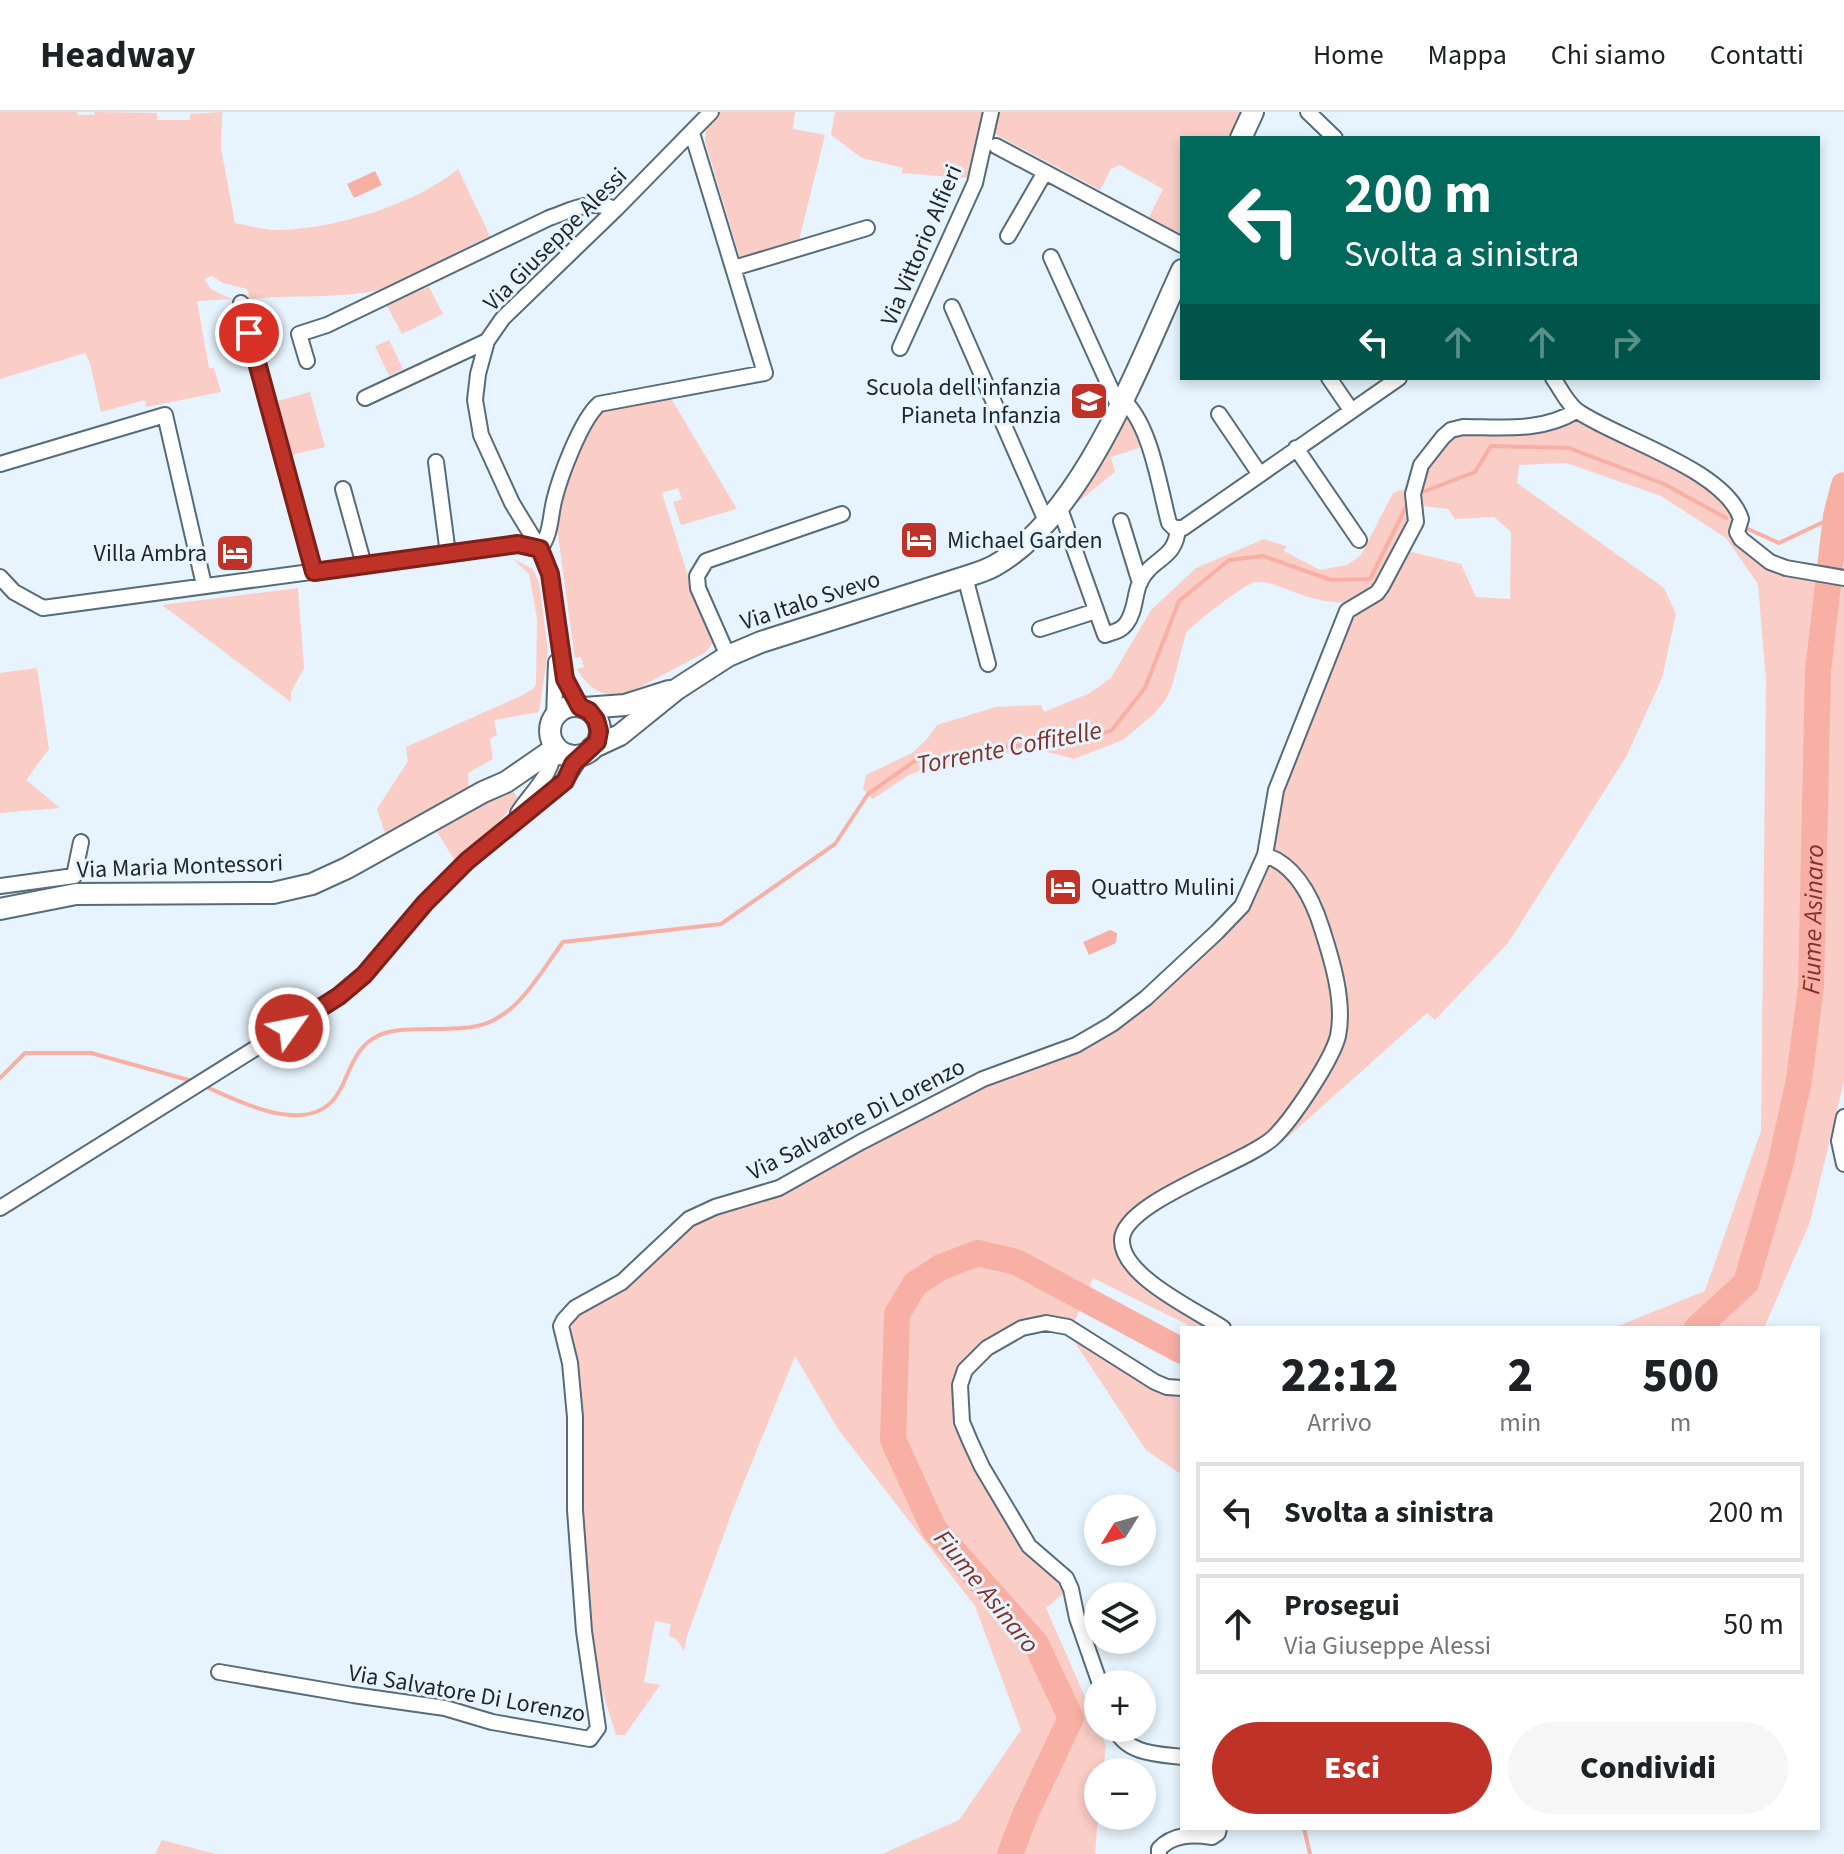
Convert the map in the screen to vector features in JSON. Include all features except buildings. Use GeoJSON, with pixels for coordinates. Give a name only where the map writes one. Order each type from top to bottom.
{"type":"FeatureCollection","features":[{"type":"Feature","properties":{"kind":"street","name":"Via Giuseppe Alessi"},"geometry":{"type":"LineString","coordinates":[[559,642],[550,574],[540,549],[512,503],[481,435],[475,400],[487,341],[503,318],[711,112]]}},
{"type":"Feature","properties":{"kind":"street","name":"Via Vittorio Alfieri"},"geometry":{"type":"LineString","coordinates":[[900,348],[975,183],[991,112]]}},
{"type":"Feature","properties":{"kind":"street"},"geometry":{"type":"LineString","coordinates":[[1242,136],[1253,112]]}},
{"type":"Feature","properties":{"kind":"street"},"geometry":{"type":"LineString","coordinates":[[1308,112],[1333,136]]}},
{"type":"Feature","properties":{"kind":"street"},"geometry":{"type":"LineString","coordinates":[[0,577],[14,592],[43,608],[518,544],[540,549],[547,539],[554,499],[585,419],[599,404],[765,373],[692,133]]}},
{"type":"Feature","properties":{"kind":"street"},"geometry":{"type":"LineString","coordinates":[[996,146],[1180,244]]}},
{"type":"Feature","properties":{"kind":"street"},"geometry":{"type":"LineString","coordinates":[[1008,236],[1045,172]]}},
{"type":"Feature","properties":{"kind":"street"},"geometry":{"type":"LineString","coordinates":[[307,361],[299,334],[327,325],[549,218],[597,203],[616,209]]}},
{"type":"Feature","properties":{"kind":"street"},"geometry":{"type":"LineString","coordinates":[[734,268],[867,228]]}},
{"type":"Feature","properties":{"kind":"street"},"geometry":{"type":"LineString","coordinates":[[1051,257],[1120,403],[1140,422],[1169,523],[1178,528],[1190,524],[1396,380]]}},
{"type":"Feature","properties":{"kind":"street","name":"Via Italo Svevo"},"geometry":{"type":"LineString","coordinates":[[677,689],[728,656],[761,642],[965,577],[994,566],[1024,543],[1053,513],[1090,464],[1180,274]]}},
{"type":"Feature","properties":{"kind":"street"},"geometry":{"type":"LineString","coordinates":[[241,303],[314,572]]}},
{"type":"Feature","properties":{"kind":"street"},"geometry":{"type":"LineString","coordinates":[[952,307],[1053,513],[1105,635],[1128,623],[1140,583],[1155,563],[1170,554],[1177,542],[1178,528]]}},
{"type":"Feature","properties":{"kind":"street"},"geometry":{"type":"LineString","coordinates":[[365,398],[487,341]]}},
{"type":"Feature","properties":{"kind":"street"},"geometry":{"type":"LineString","coordinates":[[1330,380],[1351,410]]}},
{"type":"Feature","properties":{"kind":"street"},"geometry":{"type":"LineString","coordinates":[[1554,380],[1576,411],[1666,455],[1706,480],[1738,511],[1741,519],[1737,532],[1741,539],[1770,562],[1786,568],[1844,578]]}},
{"type":"Feature","properties":{"kind":"street","name":"Via Salvatore Di Lorenzo"},"geometry":{"type":"LineString","coordinates":[[219,1672],[445,1708],[492,1722],[590,1739],[598,1728],[584,1631],[575,1510],[575,1417],[570,1363],[561,1326],[564,1320],[575,1308],[622,1282],[689,1219],[715,1207],[779,1188],[983,1079],[1054,1055],[1112,1024],[1146,998],[1242,906],[1265,855],[1276,790],[1328,656],[1347,611],[1377,593],[1413,532],[1417,513],[1414,484],[1421,465],[1432,449],[1451,430],[1463,427],[1544,426],[1576,411]]}},
{"type":"Feature","properties":{"kind":"street"},"geometry":{"type":"LineString","coordinates":[[1219,414],[1259,473]]}},
{"type":"Feature","properties":{"kind":"street"},"geometry":{"type":"LineString","coordinates":[[0,464],[165,415],[204,585]]}},
{"type":"Feature","properties":{"kind":"street"},"geometry":{"type":"LineString","coordinates":[[1296,448],[1359,540]]}},
{"type":"Feature","properties":{"kind":"street"},"geometry":{"type":"LineString","coordinates":[[436,462],[448,554]]}},
{"type":"Feature","properties":{"kind":"street"},"geometry":{"type":"LineString","coordinates":[[343,489],[364,565]]}},
{"type":"Feature","properties":{"kind":"street"},"geometry":{"type":"LineString","coordinates":[[728,656],[698,588],[697,576],[706,561],[842,514]]}},
{"type":"Feature","properties":{"kind":"street"},"geometry":{"type":"LineString","coordinates":[[1121,521],[1140,583]]}},
{"type":"Feature","properties":{"kind":"street"},"geometry":{"type":"LineString","coordinates":[[965,577],[988,664]]}},
{"type":"Feature","properties":{"kind":"street"},"geometry":{"type":"LineString","coordinates":[[1040,629],[1096,611]]}},
{"type":"Feature","properties":{"kind":"street"},"geometry":{"type":"LineString","coordinates":[[509,826],[551,768],[570,751],[599,737],[593,715],[582,708],[565,679],[559,642]]}},
{"type":"Feature","properties":{"kind":"street"},"geometry":{"type":"LineString","coordinates":[[559,642],[551,738],[570,751]]}},
{"type":"Feature","properties":{"kind":"street"},"geometry":{"type":"LineString","coordinates":[[483,792],[528,757],[553,720],[566,708],[625,705],[677,689]]}},
{"type":"Feature","properties":{"kind":"street"},"geometry":{"type":"LineString","coordinates":[[483,792],[506,782],[548,753],[570,751],[620,735],[677,689]]}},
{"type":"Feature","properties":{"kind":"street"},"geometry":{"type":"LineString","coordinates":[[0,1208],[339,996],[364,975],[425,903],[467,861],[565,781],[570,751]]}},
{"type":"Feature","properties":{"kind":"street"},"geometry":{"type":"LineString","coordinates":[[506,782],[520,789],[523,804]]}},
{"type":"Feature","properties":{"kind":"street","name":"Via Maria Montessori"},"geometry":{"type":"LineString","coordinates":[[0,909],[76,894],[273,893],[312,884],[347,868],[483,792]]}},
{"type":"Feature","properties":{"kind":"street"},"geometry":{"type":"LineString","coordinates":[[0,886],[74,876],[81,842]]}},
{"type":"Feature","properties":{"kind":"street"},"geometry":{"type":"LineString","coordinates":[[1219,1326],[1195,1313],[1132,1267],[1123,1251],[1123,1229],[1144,1210],[1272,1139],[1289,1120],[1326,1063],[1338,1036],[1339,1007],[1333,968],[1315,906],[1286,866],[1265,855]]}},
{"type":"Feature","properties":{"kind":"street"},"geometry":{"type":"LineString","coordinates":[[1844,1117],[1839,1141],[1844,1164]]}},
{"type":"Feature","properties":{"kind":"street"},"geometry":{"type":"LineString","coordinates":[[1095,1670],[1066,1578],[1029,1546],[982,1467],[962,1422],[960,1385],[965,1370],[987,1348],[1022,1328],[1046,1323],[1068,1327],[1155,1382],[1180,1388]]}},
{"type":"Feature","properties":{"kind":"street"},"geometry":{"type":"LineString","coordinates":[[1125,1742],[1150,1753],[1180,1757]]}},
{"type":"Feature","properties":{"kind":"street"},"geometry":{"type":"LineString","coordinates":[[1159,1854],[1163,1844],[1178,1837],[1190,1834],[1212,1837],[1219,1830]]}},
{"type":"Feature","properties":{"kind":"shaded area"},"geometry":{"type":"Polygon","coordinates":[[[0,112],[77,112],[78,115],[94,115],[94,112],[157,113],[157,120],[190,120],[190,114],[222,112],[221,148],[235,223],[267,229],[295,229],[345,221],[419,194],[458,169],[490,236],[404,282],[374,291],[250,299],[247,289],[223,283],[212,276],[204,279],[212,290],[232,299],[197,301],[209,368],[214,368],[221,392],[146,407],[145,400],[101,412],[85,353],[0,379],[0,112]]]}},
{"type":"Feature","properties":{"kind":"shaded area"},"geometry":{"type":"Polygon","coordinates":[[[721,112],[795,112],[793,129],[825,135],[799,240],[740,258],[705,141],[706,130],[721,112]]]}},
{"type":"Feature","properties":{"kind":"shaded area"},"geometry":{"type":"Polygon","coordinates":[[[835,112],[985,112],[971,174],[965,178],[901,173],[903,168],[862,158],[831,135],[835,112]]]}},
{"type":"Feature","properties":{"kind":"shaded area"},"geometry":{"type":"Polygon","coordinates":[[[999,112],[1241,112],[1231,136],[1180,136],[1180,234],[1149,217],[1163,189],[1120,165],[1111,169],[1100,190],[993,133],[999,112]]]}},
{"type":"Feature","properties":{"kind":"shaded area"},"geometry":{"type":"Polygon","coordinates":[[[375,171],[382,185],[354,198],[347,184],[375,171]]]}},
{"type":"Feature","properties":{"kind":"shaded area"},"geometry":{"type":"Polygon","coordinates":[[[429,287],[443,314],[402,334],[386,304],[429,287]]]}},
{"type":"Feature","properties":{"kind":"shaded area"},"geometry":{"type":"Polygon","coordinates":[[[389,340],[403,369],[389,376],[375,346],[389,340]]]}},
{"type":"Feature","properties":{"kind":"shaded area"},"geometry":{"type":"Polygon","coordinates":[[[310,392],[325,447],[292,455],[278,401],[310,392]]]}},
{"type":"Feature","properties":{"kind":"shaded area"},"geometry":{"type":"Polygon","coordinates":[[[669,395],[737,509],[681,525],[673,502],[682,499],[678,488],[662,493],[687,573],[714,641],[706,652],[636,689],[609,694],[588,684],[577,669],[584,667],[581,657],[575,658],[556,521],[560,500],[595,414],[601,408],[669,395]]]}},
{"type":"Feature","properties":{"kind":"shaded area"},"geometry":{"type":"Polygon","coordinates":[[[1129,415],[1142,447],[1111,457],[1115,472],[1072,507],[1099,466],[1125,416],[1129,415]]]}},
{"type":"Feature","properties":{"kind":"shaded area"},"geometry":{"type":"Polygon","coordinates":[[[1578,419],[1663,458],[1704,484],[1720,499],[1733,516],[1731,528],[1740,544],[1844,582],[1844,1081],[1810,1222],[1765,1326],[1618,1326],[1705,1291],[1761,1131],[1766,681],[1758,584],[1726,538],[1661,496],[1566,463],[1519,465],[1517,483],[1664,588],[1676,614],[1662,678],[1626,757],[1508,943],[1435,1020],[1427,1013],[1289,1136],[1270,1146],[1331,1063],[1337,967],[1286,861],[1271,848],[1279,792],[1342,633],[1354,613],[1380,597],[1406,555],[1412,552],[1461,564],[1476,597],[1510,599],[1511,532],[1494,517],[1455,519],[1448,509],[1423,506],[1419,501],[1420,478],[1449,438],[1459,434],[1557,429],[1578,419]]]}},
{"type":"Feature","properties":{"kind":"shaded area"},"geometry":{"type":"Polygon","coordinates":[[[1409,487],[1408,524],[1383,574],[1363,596],[1351,601],[1325,601],[1265,582],[1255,582],[1241,589],[1186,633],[1165,701],[1123,740],[1074,759],[1044,751],[999,753],[956,765],[933,766],[909,775],[873,799],[863,789],[866,775],[912,753],[937,725],[996,707],[1041,705],[1044,712],[1090,693],[1111,678],[1151,610],[1196,568],[1264,539],[1286,546],[1284,551],[1320,570],[1347,565],[1361,555],[1393,493],[1409,487]]]}},
{"type":"Feature","properties":{"kind":"shaded area"},"geometry":{"type":"Polygon","coordinates":[[[513,559],[533,569],[539,583],[548,651],[539,712],[494,720],[497,735],[490,739],[493,759],[468,773],[469,789],[386,836],[377,809],[408,761],[406,747],[523,695],[536,684],[537,618],[529,574],[513,559]]]}},
{"type":"Feature","properties":{"kind":"shaded area"},"geometry":{"type":"Polygon","coordinates":[[[298,588],[304,668],[291,692],[291,702],[162,605],[298,588]]]}},
{"type":"Feature","properties":{"kind":"shaded area"},"geometry":{"type":"Polygon","coordinates":[[[37,668],[49,749],[26,780],[60,808],[0,813],[0,673],[37,668]]]}},
{"type":"Feature","properties":{"kind":"shaded area"},"geometry":{"type":"Polygon","coordinates":[[[507,789],[513,790],[517,797],[515,803],[492,829],[455,861],[434,827],[507,789]]]}},
{"type":"Feature","properties":{"kind":"shaded area"},"geometry":{"type":"Polygon","coordinates":[[[1269,862],[1280,866],[1312,908],[1335,1000],[1334,1032],[1323,1062],[1272,1133],[1132,1213],[1119,1252],[1214,1326],[1190,1326],[1093,1278],[1073,1325],[1041,1320],[1025,1325],[997,1342],[958,1376],[977,1466],[1068,1590],[1046,1608],[1084,1695],[1084,1742],[1105,1742],[1106,1745],[1105,1758],[1084,1758],[1084,1830],[1097,1830],[1095,1854],[882,1854],[959,1820],[1021,1730],[975,1606],[838,1429],[795,1356],[733,1509],[684,1651],[676,1639],[669,1636],[671,1624],[655,1621],[644,1682],[660,1685],[625,1735],[616,1735],[594,1665],[567,1322],[680,1231],[982,1083],[1070,1053],[1225,932],[1269,862]]]}},
{"type":"Feature","properties":{"kind":"shaded area"},"geometry":{"type":"Polygon","coordinates":[[[1110,930],[1117,933],[1116,943],[1089,955],[1083,942],[1110,930]]]}},
{"type":"Feature","properties":{"kind":"shaded area"},"geometry":{"type":"Polygon","coordinates":[[[1070,1335],[1162,1393],[1180,1398],[1180,1474],[1146,1450],[1070,1335]]]}},
{"type":"Feature","properties":{"kind":"shaded area"},"geometry":{"type":"Polygon","coordinates":[[[162,1840],[216,1854],[155,1854],[162,1840]]]}},
{"type":"Feature","properties":{"kind":"waterway","name":"Torrente Coffitelle"},"geometry":{"type":"LineString","coordinates":[[1420,493],[1475,472],[1491,446],[1569,448],[1664,484],[1726,518]]}},
{"type":"Feature","properties":{"kind":"waterway","name":"Fiume Asinaro"},"geometry":{"type":"LineString","coordinates":[[1699,1326],[1746,1283],[1780,1166],[1799,1080],[1811,986],[1818,671],[1836,516],[1844,485]]}},
{"type":"Feature","properties":{"kind":"waterway","name":"Torrente Coffitelle"},"geometry":{"type":"LineString","coordinates":[[204,1086],[277,1113],[314,1113],[329,1104],[341,1088],[358,1053],[368,1042],[394,1031],[461,1028],[488,1023],[514,1006],[563,942],[721,924],[835,844],[868,794],[916,760],[1060,742],[1111,731],[1145,688],[1179,601],[1229,560],[1263,556],[1331,580],[1370,579],[1409,501]]}},
{"type":"Feature","properties":{"kind":"waterway","name":"Torrente Coffitelle"},"geometry":{"type":"LineString","coordinates":[[1748,529],[1779,543],[1836,516]]}},
{"type":"Feature","properties":{"kind":"waterway","name":"Torrente Coffitelle"},"geometry":{"type":"LineString","coordinates":[[0,1078],[25,1053],[91,1053],[196,1082]]}},
{"type":"Feature","properties":{"kind":"waterway","name":"Fiume Asinaro"},"geometry":{"type":"LineString","coordinates":[[1010,1854],[1071,1718],[1036,1644],[934,1529],[893,1440],[897,1314],[915,1284],[941,1267],[978,1253],[1016,1262],[1180,1350]]}},
{"type":"Feature","properties":{"kind":"waterway"},"geometry":{"type":"LineString","coordinates":[[1304,1830],[1310,1854]]}},
{"type":"Feature","properties":{"kind":"place","name":"Scuola dell'infanzia Pianeta Infanzia"},"geometry":{"type":"Point","coordinates":[1089,401]}},
{"type":"Feature","properties":{"kind":"place","name":"Michael Garden"},"geometry":{"type":"Point","coordinates":[919,540]}},
{"type":"Feature","properties":{"kind":"place","name":"Villa Ambra"},"geometry":{"type":"Point","coordinates":[235,553]}},
{"type":"Feature","properties":{"kind":"place","name":"Quattro Mulini"},"geometry":{"type":"Point","coordinates":[1063,887]}},
{"type":"Feature","properties":{"kind":"route"},"geometry":{"type":"LineString","coordinates":[[249,333],[314,572],[518,544],[540,549],[550,574],[565,679],[580,707],[589,711],[596,720],[599,731],[597,742],[573,764],[565,781],[467,861],[425,903],[364,975],[339,996],[289,1028]]}}]}
